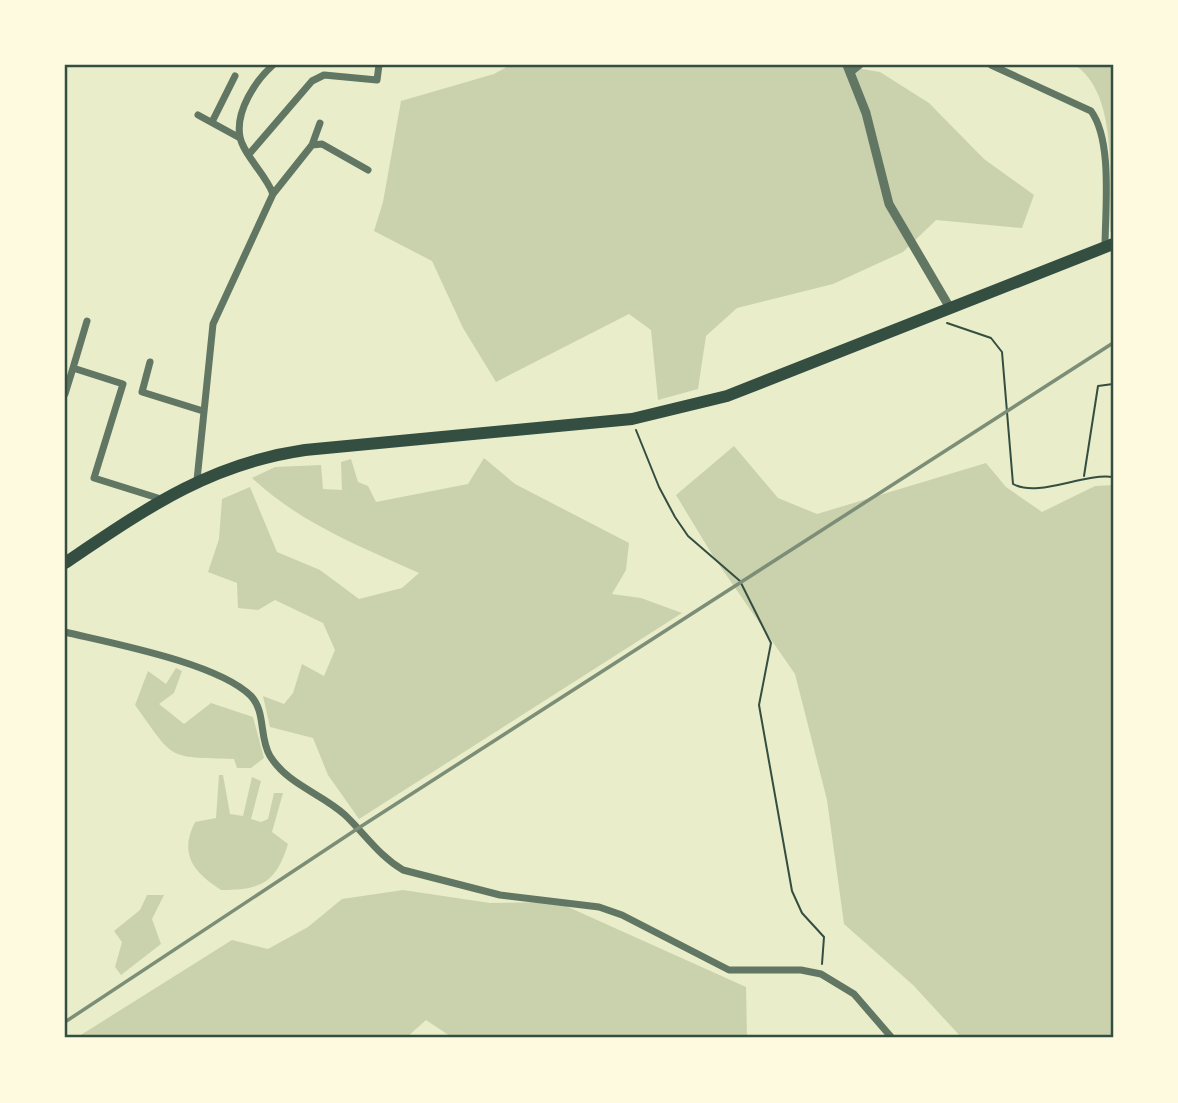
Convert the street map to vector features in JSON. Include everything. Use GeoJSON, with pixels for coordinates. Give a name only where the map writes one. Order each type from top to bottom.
{"type":"FeatureCollection","features":[{"type":"Feature","properties":{"kind":"highway"},"geometry":{"type":"LineString","coordinates":[[65,563],[161,499],[197,480],[259,458],[294,452],[632,419],[727,396],[1109,246]]}},
{"type":"Feature","properties":{"kind":"street"},"geometry":{"type":"LineString","coordinates":[[240,138],[241,122],[257,79],[273,65]]}},
{"type":"Feature","properties":{"kind":"street"},"geometry":{"type":"LineString","coordinates":[[250,153],[312,81],[324,75],[377,79],[379,65]]}},
{"type":"Feature","properties":{"kind":"street"},"geometry":{"type":"LineString","coordinates":[[860,65],[849,69],[866,113],[890,204],[950,308]]}},
{"type":"Feature","properties":{"kind":"street"},"geometry":{"type":"LineString","coordinates":[[991,65],[1091,111],[1100,123],[1109,246]]}},
{"type":"Feature","properties":{"kind":"street"},"geometry":{"type":"LineString","coordinates":[[212,122],[235,76]]}},
{"type":"Feature","properties":{"kind":"street"},"geometry":{"type":"LineString","coordinates":[[198,115],[240,138],[273,194]]}},
{"type":"Feature","properties":{"kind":"street"},"geometry":{"type":"LineString","coordinates":[[197,480],[212,324],[273,194],[312,145],[320,123]]}},
{"type":"Feature","properties":{"kind":"street"},"geometry":{"type":"LineString","coordinates":[[312,145],[322,144],[368,170]]}},
{"type":"Feature","properties":{"kind":"street"},"geometry":{"type":"LineString","coordinates":[[65,394],[87,321]]}},
{"type":"Feature","properties":{"kind":"street"},"geometry":{"type":"LineString","coordinates":[[150,362],[142,392],[203,411]]}},
{"type":"Feature","properties":{"kind":"street"},"geometry":{"type":"LineString","coordinates":[[73,368],[123,384],[94,478],[161,499]]}},
{"type":"Feature","properties":{"kind":"street"},"geometry":{"type":"LineString","coordinates":[[65,632],[163,655],[235,685],[251,696],[261,719],[265,746],[278,766],[309,793],[345,815],[390,863],[403,870],[500,895],[599,907],[622,915],[729,970],[801,970],[821,974],[854,994],[892,1038]]}},
{"type":"Feature","properties":{"kind":"path"},"geometry":{"type":"LineString","coordinates":[[934,314],[947,323],[991,338],[1002,352],[1013,484],[1031,489],[1084,477],[1113,477]]}},
{"type":"Feature","properties":{"kind":"path"},"geometry":{"type":"LineString","coordinates":[[1084,477],[1098,386],[1113,384]]}},
{"type":"Feature","properties":{"kind":"path"},"geometry":{"type":"LineString","coordinates":[[632,419],[659,487],[675,517],[688,536],[740,581],[771,643],[758,705],[792,891],[802,913],[824,937],[821,974]]}},
{"type":"Feature","properties":{"kind":"green space"},"geometry":{"type":"Polygon","coordinates":[[[510,65],[838,65],[880,72],[929,103],[984,159],[1034,195],[1022,228],[936,220],[903,252],[833,284],[737,308],[706,336],[698,389],[658,400],[651,330],[629,314],[496,382],[463,328],[432,261],[374,231],[383,202],[401,101],[494,74],[510,65]]]}},
{"type":"Feature","properties":{"kind":"green space"},"geometry":{"type":"Polygon","coordinates":[[[1075,65],[1113,65],[1113,231],[1110,232],[1109,142],[1105,119],[1099,97],[1089,79],[1075,65]]]}},
{"type":"Feature","properties":{"kind":"green space"},"geometry":{"type":"Polygon","coordinates":[[[734,446],[778,498],[817,514],[986,463],[1006,487],[1042,512],[1095,486],[1113,485],[1113,1038],[962,1038],[913,985],[844,924],[827,800],[795,674],[713,556],[676,495],[734,446]]]}},
{"type":"Feature","properties":{"kind":"green space"},"geometry":{"type":"Polygon","coordinates":[[[484,458],[515,484],[629,543],[626,570],[612,594],[641,598],[682,613],[359,819],[328,775],[313,738],[270,727],[263,696],[284,704],[293,693],[302,664],[324,676],[335,650],[323,623],[275,600],[258,610],[238,608],[237,583],[208,572],[219,539],[222,499],[250,487],[277,552],[320,570],[359,599],[402,588],[419,573],[310,521],[270,494],[252,478],[275,467],[321,465],[323,489],[342,490],[341,462],[351,459],[358,482],[368,486],[376,502],[468,484],[484,458]]]}},
{"type":"Feature","properties":{"kind":"green space"},"geometry":{"type":"Polygon","coordinates":[[[176,668],[182,671],[174,693],[159,704],[184,724],[211,703],[253,717],[264,758],[251,768],[237,768],[234,759],[183,756],[166,746],[135,705],[148,671],[166,684],[176,668]]]}},
{"type":"Feature","properties":{"kind":"green space"},"geometry":{"type":"Polygon","coordinates":[[[219,775],[223,775],[230,814],[243,816],[252,777],[261,781],[251,819],[261,822],[268,819],[274,793],[283,793],[272,832],[288,844],[278,868],[265,882],[257,886],[221,890],[196,869],[189,853],[190,833],[195,822],[216,818],[219,775]]]}},
{"type":"Feature","properties":{"kind":"green space"},"geometry":{"type":"Polygon","coordinates":[[[403,890],[490,903],[557,902],[746,987],[747,1038],[453,1038],[426,1020],[406,1038],[76,1038],[232,940],[268,949],[308,927],[342,899],[403,890]]]}},
{"type":"Feature","properties":{"kind":"green space"},"geometry":{"type":"Polygon","coordinates":[[[147,895],[164,895],[152,919],[161,944],[121,975],[115,967],[122,942],[114,931],[140,910],[147,895]]]}},
{"type":"Feature","properties":{"kind":"railway"},"geometry":{"type":"LineString","coordinates":[[65,1022],[357,829],[1113,343]]}}]}
